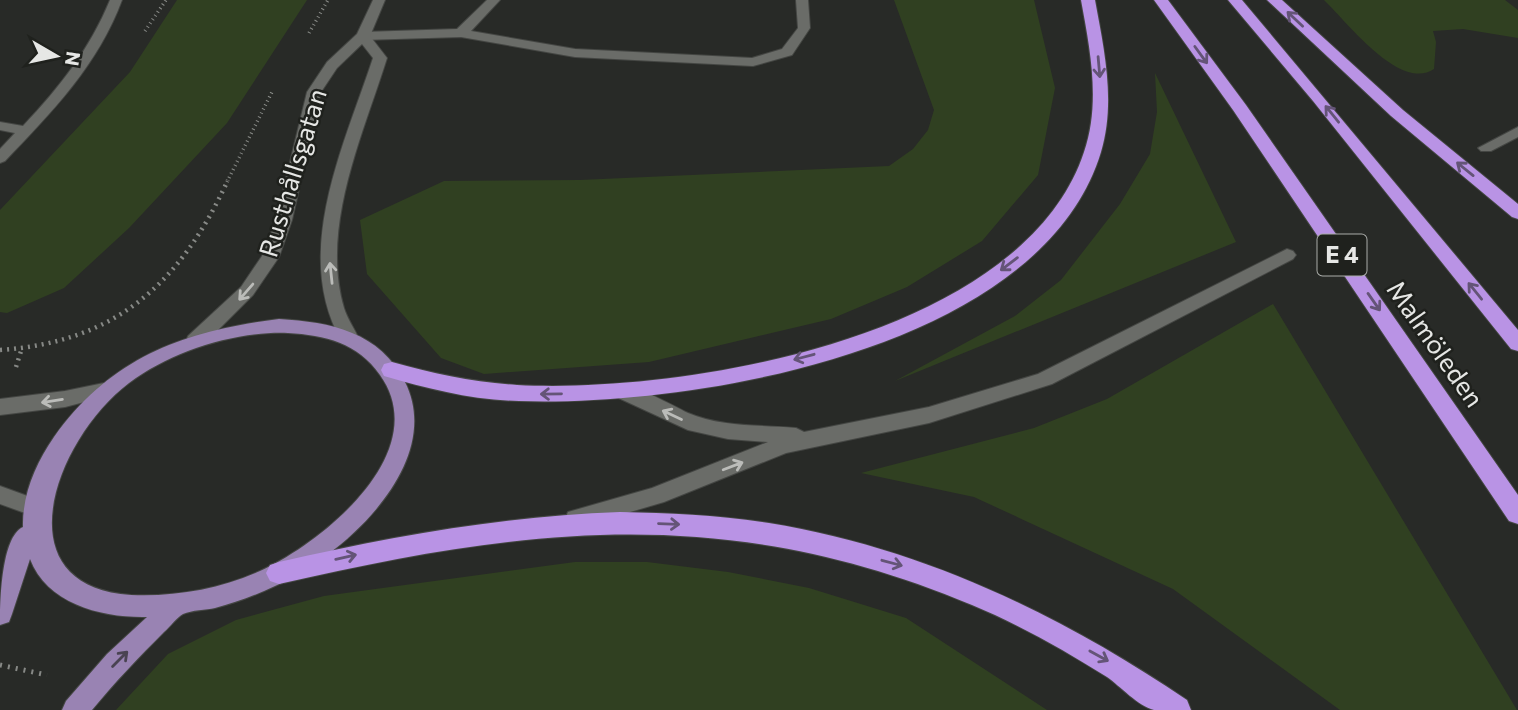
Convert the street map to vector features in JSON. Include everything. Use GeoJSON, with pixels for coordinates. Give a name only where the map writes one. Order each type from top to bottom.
{"type":"FeatureCollection","features":[{"type":"Feature","properties":{"kind":"highway"},"geometry":{"type":"LineString","coordinates":[[392,370],[440,384],[499,393],[619,390],[771,366],[873,339],[954,304],[1035,244],[1063,210],[1086,170],[1096,138],[1100,102],[1099,63],[1088,0]]}},
{"type":"Feature","properties":{"kind":"highway","name":"Malmöleden"},"geometry":{"type":"LineString","coordinates":[[1161,0],[1248,119],[1518,513]]}},
{"type":"Feature","properties":{"kind":"highway"},"geometry":{"type":"LineString","coordinates":[[1235,0],[1319,98],[1518,344]]}},
{"type":"Feature","properties":{"kind":"highway"},"geometry":{"type":"LineString","coordinates":[[1274,0],[1397,113],[1518,213]]}},
{"type":"Feature","properties":{"kind":"highway"},"geometry":{"type":"LineString","coordinates":[[279,573],[355,555],[552,525],[621,522],[710,526],[801,541],[900,564],[1013,608],[1126,671],[1177,710]]}},
{"type":"Feature","properties":{"kind":"main road"},"geometry":{"type":"LineString","coordinates":[[0,158],[85,62],[109,22],[116,0]]}},
{"type":"Feature","properties":{"kind":"main road","name":"Rusthållsgatan"},"geometry":{"type":"LineString","coordinates":[[195,341],[247,291],[270,257],[284,220],[314,92],[332,65],[363,36],[379,0]]}},
{"type":"Feature","properties":{"kind":"main road"},"geometry":{"type":"LineString","coordinates":[[461,33],[494,0]]}},
{"type":"Feature","properties":{"kind":"main road"},"geometry":{"type":"LineString","coordinates":[[363,36],[461,33],[575,53],[753,62],[788,52],[804,28],[802,0]]}},
{"type":"Feature","properties":{"kind":"main road","name":"Rusthållsgatan"},"geometry":{"type":"LineString","coordinates":[[349,337],[335,308],[330,263],[332,220],[380,58],[363,36]]}},
{"type":"Feature","properties":{"kind":"main road"},"geometry":{"type":"LineString","coordinates":[[0,126],[26,131]]}},
{"type":"Feature","properties":{"kind":"main road"},"geometry":{"type":"LineString","coordinates":[[1486,148],[1518,131]]}},
{"type":"Feature","properties":{"kind":"main road"},"geometry":{"type":"LineString","coordinates":[[552,525],[656,496],[783,444],[929,415],[1045,379],[1287,255]]}},
{"type":"Feature","properties":{"kind":"main road"},"geometry":{"type":"LineString","coordinates":[[279,326],[316,328],[349,337],[373,351],[392,370],[405,410],[396,458],[371,498],[332,538],[279,573],[227,594],[175,606],[123,606],[79,595],[48,573],[34,556],[26,535],[25,504],[40,463],[60,434],[104,390],[147,362],[195,341],[237,330],[279,326]]}},
{"type":"Feature","properties":{"kind":"main road"},"geometry":{"type":"LineString","coordinates":[[0,407],[65,399],[104,390]]}},
{"type":"Feature","properties":{"kind":"main road"},"geometry":{"type":"LineString","coordinates":[[619,390],[688,422],[728,431],[764,436],[835,433]]}},
{"type":"Feature","properties":{"kind":"main road"},"geometry":{"type":"LineString","coordinates":[[0,495],[25,504]]}},
{"type":"Feature","properties":{"kind":"main road"},"geometry":{"type":"LineString","coordinates":[[0,614],[26,535]]}},
{"type":"Feature","properties":{"kind":"main road"},"geometry":{"type":"LineString","coordinates":[[75,710],[117,662],[175,606]]}},
{"type":"Feature","properties":{"kind":"path"},"geometry":{"type":"LineString","coordinates":[[303,42],[328,0]]}},
{"type":"Feature","properties":{"kind":"path"},"geometry":{"type":"LineString","coordinates":[[0,351],[77,336],[101,328],[137,307],[176,268],[202,231],[234,169],[254,122],[276,85]]}},
{"type":"Feature","properties":{"kind":"green space"},"geometry":{"type":"Polygon","coordinates":[[[177,0],[307,0],[227,123],[129,228],[64,288],[7,313],[0,312],[0,210],[130,72],[177,0]]]}},
{"type":"Feature","properties":{"kind":"green space"},"geometry":{"type":"Polygon","coordinates":[[[894,0],[1034,0],[1055,88],[1038,175],[982,241],[907,287],[831,319],[649,362],[484,374],[441,358],[367,274],[360,220],[444,181],[580,180],[889,166],[913,149],[928,130],[934,110],[894,0]]]}},
{"type":"Feature","properties":{"kind":"green space"},"geometry":{"type":"Polygon","coordinates":[[[1324,0],[1505,0],[1518,10],[1518,38],[1463,29],[1433,31],[1436,42],[1434,69],[1420,74],[1390,63],[1360,38],[1324,0]]]}},
{"type":"Feature","properties":{"kind":"green space"},"geometry":{"type":"Polygon","coordinates":[[[1155,73],[1236,242],[895,381],[1015,316],[1061,280],[1120,204],[1150,154],[1157,112],[1155,73]]]}},
{"type":"Feature","properties":{"kind":"green space"},"geometry":{"type":"Polygon","coordinates":[[[1273,304],[1517,710],[1340,710],[1173,589],[974,497],[861,473],[1034,428],[1107,399],[1273,304]]]}},
{"type":"Feature","properties":{"kind":"green space"},"geometry":{"type":"Polygon","coordinates":[[[575,562],[647,562],[728,572],[809,588],[906,618],[1047,710],[116,710],[168,654],[236,620],[324,596],[575,562]]]}}]}
